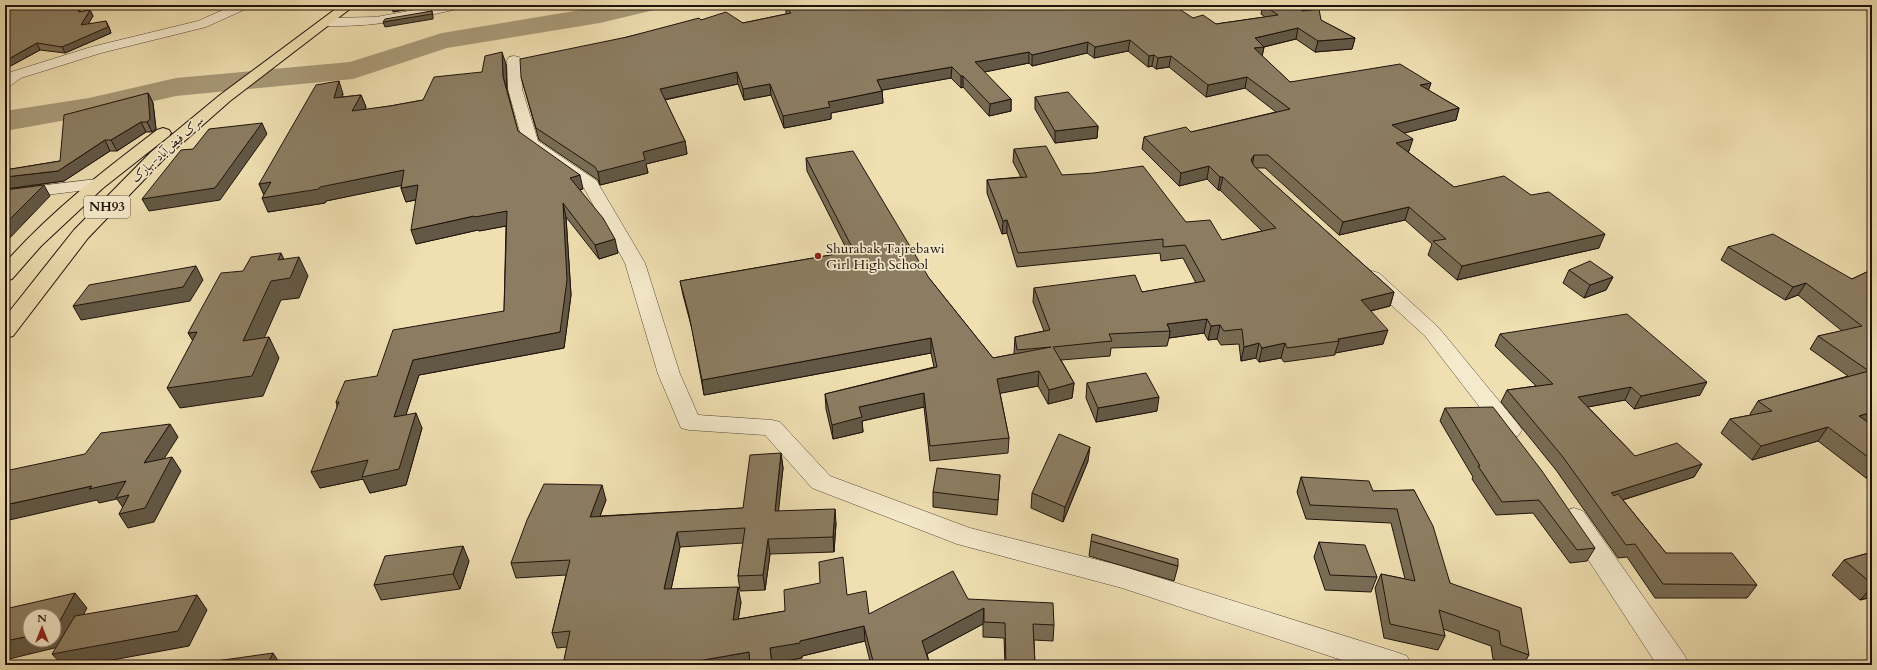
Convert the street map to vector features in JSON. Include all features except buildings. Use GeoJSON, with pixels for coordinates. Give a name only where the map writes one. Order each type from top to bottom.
{"type":"FeatureCollection","features":[{"type":"Feature","properties":{"kind":"main road","name":"NH93"},"geometry":{"type":"LineString","coordinates":[[294,41],[336,5]]}},
{"type":"Feature","properties":{"kind":"main road","name":"NH93"},"geometry":{"type":"LineString","coordinates":[[294,41],[326,22],[349,5]]}},
{"type":"Feature","properties":{"kind":"main road","name":"سرک فیض‌آباد-بهارک"},"geometry":{"type":"LineString","coordinates":[[5,275],[34,242],[97,184],[216,100],[294,41]]}},
{"type":"Feature","properties":{"kind":"main road","name":"سرک فیض‌آباد-بهارک"},"geometry":{"type":"LineString","coordinates":[[5,331],[80,234],[157,156],[216,100]]}},
{"type":"Feature","properties":{"kind":"street"},"geometry":{"type":"LineString","coordinates":[[5,83],[16,75],[39,67],[96,50],[202,24],[244,5]]}},
{"type":"Feature","properties":{"kind":"street"},"geometry":{"type":"LineString","coordinates":[[326,22],[342,23],[403,17],[457,5]]}},
{"type":"Feature","properties":{"kind":"street"},"geometry":{"type":"LineString","coordinates":[[514,60],[515,89],[531,143],[591,185],[635,263],[669,374],[689,422],[772,428],[821,482],[828,485],[966,537],[1122,577],[1396,665]]}},
{"type":"Feature","properties":{"kind":"street"},"geometry":{"type":"LineString","coordinates":[[5,195],[97,184]]}},
{"type":"Feature","properties":{"kind":"street"},"geometry":{"type":"LineString","coordinates":[[1357,263],[1432,332],[1523,447]]}},
{"type":"Feature","properties":{"kind":"street"},"geometry":{"type":"LineString","coordinates":[[1564,503],[1674,665]]}},
{"type":"Feature","properties":{"kind":"waterway"},"geometry":{"type":"LineString","coordinates":[[5,121],[89,107],[176,87],[353,70],[442,41],[600,15],[645,5]]}},
{"type":"Feature","properties":{"kind":"place","name":"Shurabak Tajrebawi Girl High School"},"geometry":{"type":"Point","coordinates":[818,256]}}]}
